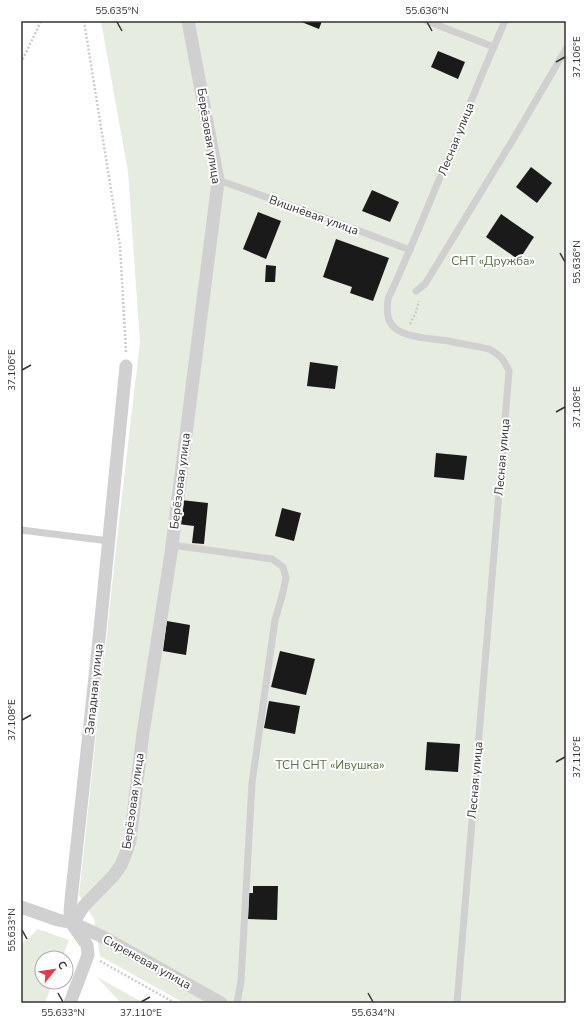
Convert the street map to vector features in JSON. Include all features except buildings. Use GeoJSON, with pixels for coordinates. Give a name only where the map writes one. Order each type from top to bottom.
{"type":"FeatureCollection","features":[{"type":"Feature","properties":{"kind":"street","name":"Берёзовая улица"},"geometry":{"type":"LineString","coordinates":[[73,922],[85,904],[114,875],[124,859],[130,841],[143,733],[172,545],[218,180],[188,21]]}},
{"type":"Feature","properties":{"kind":"street","name":"Западная улица"},"geometry":{"type":"LineString","coordinates":[[88,955],[87,946],[74,927],[70,912],[126,366]]}},
{"type":"Feature","properties":{"kind":"street","name":"Сиреневая улица"},"geometry":{"type":"LineString","coordinates":[[21,907],[58,920],[73,922],[109,940],[221,1003]]}},
{"type":"Feature","properties":{"kind":"street"},"geometry":{"type":"LineString","coordinates":[[70,1003],[88,955]]}},
{"type":"Feature","properties":{"kind":"lane"},"geometry":{"type":"LineString","coordinates":[[427,21],[494,47]]}},
{"type":"Feature","properties":{"kind":"lane","name":"Лесная улица"},"geometry":{"type":"LineString","coordinates":[[457,1003],[509,371],[504,360],[498,354],[489,349],[415,336],[394,328],[388,319],[387,309],[388,299],[410,250],[505,21]]}},
{"type":"Feature","properties":{"kind":"lane"},"geometry":{"type":"LineString","coordinates":[[419,289],[425,284],[437,265],[566,49]]}},
{"type":"Feature","properties":{"kind":"lane","name":"Вишнёвая улица"},"geometry":{"type":"LineString","coordinates":[[218,180],[410,250]]}},
{"type":"Feature","properties":{"kind":"lane"},"geometry":{"type":"LineString","coordinates":[[21,530],[109,541]]}},
{"type":"Feature","properties":{"kind":"lane"},"geometry":{"type":"LineString","coordinates":[[172,545],[272,559],[283,567],[286,578],[275,620],[252,783],[241,981],[237,1003]]}},
{"type":"Feature","properties":{"kind":"path"},"geometry":{"type":"LineString","coordinates":[[21,62],[41,21]]}},
{"type":"Feature","properties":{"kind":"path"},"geometry":{"type":"LineString","coordinates":[[84,21],[120,246],[126,366]]}},
{"type":"Feature","properties":{"kind":"path"},"geometry":{"type":"LineString","coordinates":[[406,333],[416,312],[420,299],[419,289]]}},
{"type":"Feature","properties":{"kind":"path"},"geometry":{"type":"LineString","coordinates":[[88,955],[175,1003]]}},
{"type":"Feature","properties":{"kind":"green space","name":"ТСН СНТ «Ивушка»"},"geometry":{"type":"Polygon","coordinates":[[[101,21],[566,21],[566,1003],[184,1003],[100,956],[94,919],[79,895],[117,539],[140,342],[128,172],[101,21]]]}},
{"type":"Feature","properties":{"kind":"green space"},"geometry":{"type":"Polygon","coordinates":[[[38,929],[69,940],[65,950],[34,950],[34,990],[50,990],[45,1003],[21,1003],[21,945],[38,929]]]}},
{"type":"Feature","properties":{"kind":"green space"},"geometry":{"type":"Polygon","coordinates":[[[97,977],[144,1003],[121,1003],[97,977]]]}},
{"type":"Feature","properties":{"kind":"park label","name":"СНТ «Дружба»"},"geometry":{"type":"Point","coordinates":[493,261]}}]}
